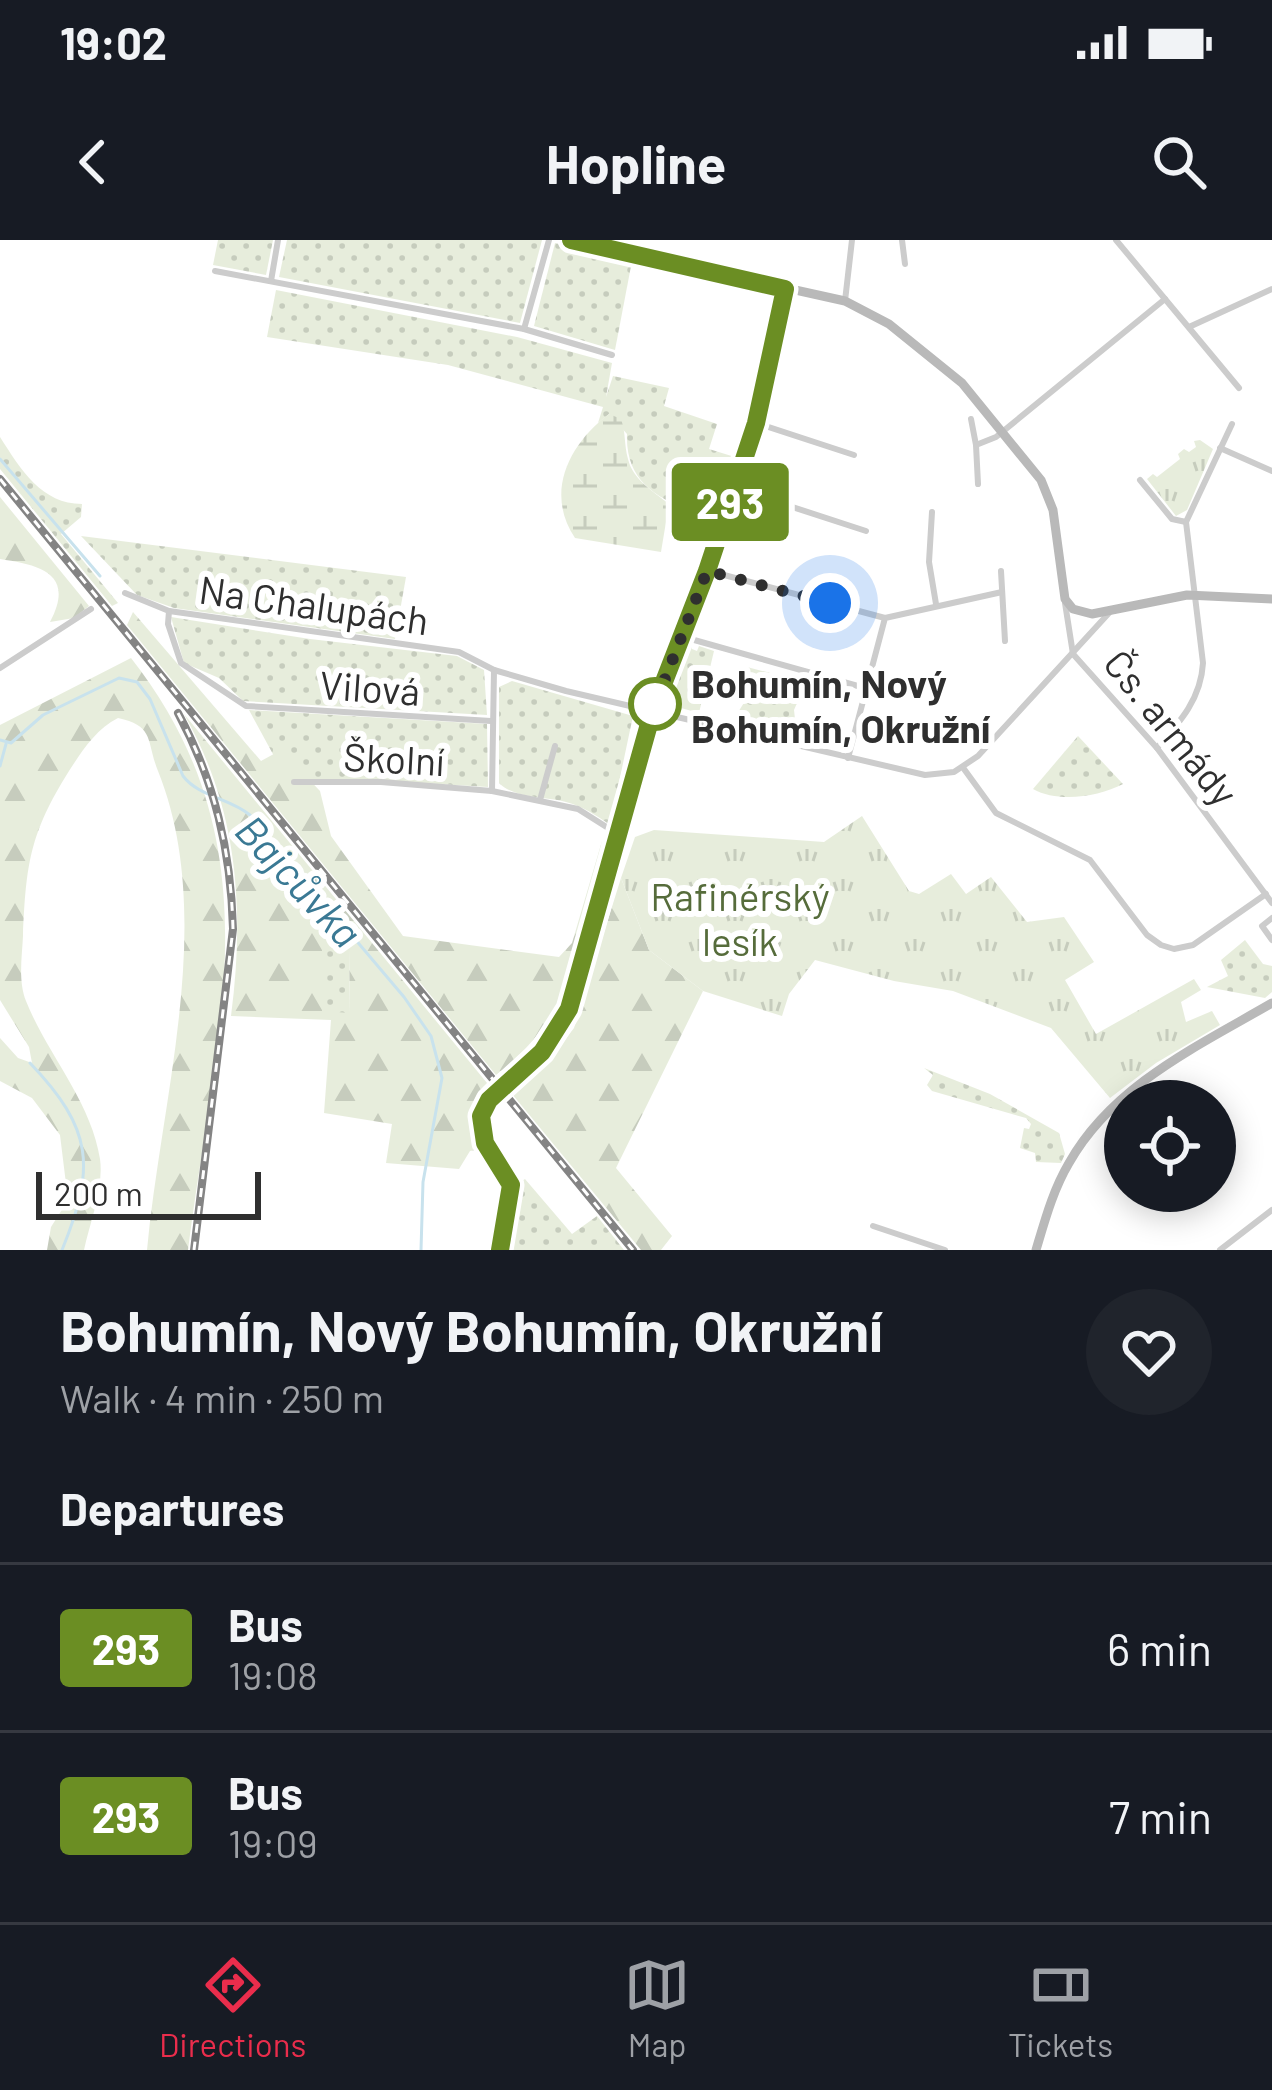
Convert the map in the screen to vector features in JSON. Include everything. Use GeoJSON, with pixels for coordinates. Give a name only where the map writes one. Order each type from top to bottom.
{"type":"FeatureCollection","features":[{"type":"Feature","properties":{"kind":"main road","name":"Čs. armády"},"geometry":{"type":"LineString","coordinates":[[571,240],[844,301],[889,324],[935,358],[1003,431],[1048,493],[1065,599]]}},
{"type":"Feature","properties":{"kind":"main road"},"geometry":{"type":"LineString","coordinates":[[1065,599],[1081,613],[1193,595],[1272,599]]}},
{"type":"Feature","properties":{"kind":"main road"},"geometry":{"type":"LineString","coordinates":[[1036,1250],[1058,1184],[1099,1120],[1152,1074],[1272,1003]]}},
{"type":"Feature","properties":{"kind":"street"},"geometry":{"type":"LineString","coordinates":[[271,280],[278,240]]}},
{"type":"Feature","properties":{"kind":"street"},"geometry":{"type":"LineString","coordinates":[[524,329],[549,240]]}},
{"type":"Feature","properties":{"kind":"street"},"geometry":{"type":"LineString","coordinates":[[844,301],[852,240]]}},
{"type":"Feature","properties":{"kind":"street"},"geometry":{"type":"LineString","coordinates":[[902,240],[904,264]]}},
{"type":"Feature","properties":{"kind":"street"},"geometry":{"type":"LineString","coordinates":[[1116,240],[1238,388]]}},
{"type":"Feature","properties":{"kind":"street"},"geometry":{"type":"LineString","coordinates":[[215,272],[524,329],[612,355]]}},
{"type":"Feature","properties":{"kind":"street"},"geometry":{"type":"LineString","coordinates":[[500,1250],[511,1185],[485,1143],[480,1121],[485,1105],[542,1052],[569,1009],[653,710],[707,571],[756,423],[785,289]]}},
{"type":"Feature","properties":{"kind":"street"},"geometry":{"type":"LineString","coordinates":[[1189,327],[1272,289]]}},
{"type":"Feature","properties":{"kind":"street"},"geometry":{"type":"LineString","coordinates":[[976,445],[1003,431],[1165,299]]}},
{"type":"Feature","properties":{"kind":"street"},"geometry":{"type":"LineString","coordinates":[[971,419],[978,484]]}},
{"type":"Feature","properties":{"kind":"street"},"geometry":{"type":"LineString","coordinates":[[756,423],[854,455]]}},
{"type":"Feature","properties":{"kind":"street"},"geometry":{"type":"LineString","coordinates":[[1157,748],[1191,706],[1201,682],[1203,663],[1186,522],[1232,424]]}},
{"type":"Feature","properties":{"kind":"street"},"geometry":{"type":"LineString","coordinates":[[1220,448],[1272,472]]}},
{"type":"Feature","properties":{"kind":"street"},"geometry":{"type":"LineString","coordinates":[[1140,480],[1172,519],[1186,522]]}},
{"type":"Feature","properties":{"kind":"street"},"geometry":{"type":"LineString","coordinates":[[734,488],[866,531]]}},
{"type":"Feature","properties":{"kind":"street"},"geometry":{"type":"LineString","coordinates":[[932,512],[929,562],[936,604]]}},
{"type":"Feature","properties":{"kind":"street"},"geometry":{"type":"LineString","coordinates":[[931,524],[942,526]]}},
{"type":"Feature","properties":{"kind":"street"},"geometry":{"type":"LineString","coordinates":[[707,571],[885,617],[1002,592]]}},
{"type":"Feature","properties":{"kind":"street"},"geometry":{"type":"LineString","coordinates":[[1001,571],[1005,641]]}},
{"type":"Feature","properties":{"kind":"street","name":"Na Chalupách"},"geometry":{"type":"LineString","coordinates":[[125,593],[169,610],[459,652],[494,670],[646,712],[925,776],[963,768]]}},
{"type":"Feature","properties":{"kind":"street","name":"Čs. armády"},"geometry":{"type":"LineString","coordinates":[[1065,599],[1073,654],[1157,748],[1272,903]]}},
{"type":"Feature","properties":{"kind":"street"},"geometry":{"type":"LineString","coordinates":[[0,668],[91,609]]}},
{"type":"Feature","properties":{"kind":"street","name":"Vilová"},"geometry":{"type":"LineString","coordinates":[[169,610],[167,624],[181,663],[246,706],[491,721]]}},
{"type":"Feature","properties":{"kind":"street"},"geometry":{"type":"LineString","coordinates":[[1112,610],[963,768],[996,813],[1090,860],[1147,935],[1161,945],[1174,949],[1193,944],[1266,894]]}},
{"type":"Feature","properties":{"kind":"street"},"geometry":{"type":"LineString","coordinates":[[848,758],[885,617]]}},
{"type":"Feature","properties":{"kind":"street"},"geometry":{"type":"LineString","coordinates":[[680,636],[866,688]]}},
{"type":"Feature","properties":{"kind":"street"},"geometry":{"type":"LineString","coordinates":[[491,721],[494,670]]}},
{"type":"Feature","properties":{"kind":"street","name":"Školní"},"geometry":{"type":"LineString","coordinates":[[491,721],[492,791]]}},
{"type":"Feature","properties":{"kind":"street"},"geometry":{"type":"LineString","coordinates":[[541,800],[555,746]]}},
{"type":"Feature","properties":{"kind":"street","name":"Školní"},"geometry":{"type":"LineString","coordinates":[[294,782],[382,782],[492,791],[586,813],[616,833]]}},
{"type":"Feature","properties":{"kind":"street"},"geometry":{"type":"LineString","coordinates":[[1272,918],[1262,926],[1272,940]]}},
{"type":"Feature","properties":{"kind":"street"},"geometry":{"type":"LineString","coordinates":[[1220,1250],[1272,1210]]}},
{"type":"Feature","properties":{"kind":"street"},"geometry":{"type":"LineString","coordinates":[[873,1226],[945,1250]]}},
{"type":"Feature","properties":{"kind":"green space"},"geometry":{"type":"Polygon","coordinates":[[[218,240],[273,240],[266,275],[213,265],[218,240]]]}},
{"type":"Feature","properties":{"kind":"green space"},"geometry":{"type":"Polygon","coordinates":[[[287,240],[542,240],[520,323],[279,277],[287,240]]]}},
{"type":"Feature","properties":{"kind":"green space"},"geometry":{"type":"Polygon","coordinates":[[[555,243],[632,261],[615,350],[534,326],[555,243]]]}},
{"type":"Feature","properties":{"kind":"green space"},"geometry":{"type":"Polygon","coordinates":[[[276,290],[517,337],[612,363],[606,397],[613,376],[669,388],[664,406],[717,424],[709,449],[738,458],[717,520],[668,501],[642,482],[628,453],[627,434],[609,414],[598,423],[603,407],[448,365],[267,337],[276,290]]]}},
{"type":"Feature","properties":{"kind":"green space"},"geometry":{"type":"Polygon","coordinates":[[[609,414],[621,419],[634,473],[669,504],[661,552],[575,538],[566,521],[562,486],[566,470],[583,439],[609,414]]]}},
{"type":"Feature","properties":{"kind":"green space"},"geometry":{"type":"Polygon","coordinates":[[[0,437],[44,492],[82,504],[81,517],[61,534],[118,603],[112,606],[0,469],[0,437]]]}},
{"type":"Feature","properties":{"kind":"green space"},"geometry":{"type":"Polygon","coordinates":[[[1194,441],[1213,449],[1187,510],[1176,516],[1147,479],[1153,474],[1157,477],[1180,459],[1178,454],[1184,449],[1189,452],[1196,447],[1194,441]]]}},
{"type":"Feature","properties":{"kind":"green space"},"geometry":{"type":"Polygon","coordinates":[[[0,497],[89,606],[74,618],[50,622],[59,592],[49,574],[0,559],[0,497]]]}},
{"type":"Feature","properties":{"kind":"green space"},"geometry":{"type":"Polygon","coordinates":[[[81,536],[406,577],[395,639],[174,608],[137,595],[81,536]]]}},
{"type":"Feature","properties":{"kind":"green space"},"geometry":{"type":"Polygon","coordinates":[[[133,612],[261,761],[281,750],[320,791],[331,836],[403,936],[559,957],[572,943],[602,841],[582,939],[560,999],[523,1052],[496,1075],[127,625],[133,612]]]}},
{"type":"Feature","properties":{"kind":"green space"},"geometry":{"type":"Polygon","coordinates":[[[171,617],[457,656],[484,670],[487,715],[243,701],[219,678],[184,663],[171,617]]]}},
{"type":"Feature","properties":{"kind":"green space"},"geometry":{"type":"Polygon","coordinates":[[[689,642],[686,649],[691,644],[697,651],[699,646],[714,651],[709,672],[704,672],[697,685],[703,696],[699,713],[670,705],[669,694],[684,650],[667,693],[667,707],[661,700],[683,644],[689,642]]]}},
{"type":"Feature","properties":{"kind":"green space"},"geometry":{"type":"Polygon","coordinates":[[[131,658],[177,729],[206,799],[221,871],[225,944],[211,1093],[188,1250],[147,1250],[180,1008],[183,886],[175,828],[147,736],[138,725],[118,718],[90,741],[56,793],[38,831],[26,889],[21,961],[24,993],[88,1117],[101,1170],[84,1250],[47,1250],[51,1227],[67,1192],[60,1135],[32,1098],[0,1081],[0,1038],[18,1058],[32,1063],[29,1047],[0,1000],[0,725],[131,658]]]}},
{"type":"Feature","properties":{"kind":"green space"},"geometry":{"type":"Polygon","coordinates":[[[747,667],[809,683],[806,697],[800,696],[794,710],[795,719],[800,720],[797,732],[735,717],[747,698],[747,667]]]}},
{"type":"Feature","properties":{"kind":"green space"},"geometry":{"type":"Polygon","coordinates":[[[512,681],[633,716],[610,825],[578,806],[522,794],[499,783],[499,687],[512,681]]]}},
{"type":"Feature","properties":{"kind":"green space"},"geometry":{"type":"Polygon","coordinates":[[[249,710],[487,724],[488,787],[287,780],[249,710]]]}},
{"type":"Feature","properties":{"kind":"green space"},"geometry":{"type":"Polygon","coordinates":[[[184,714],[487,1083],[475,1099],[472,1114],[481,1149],[470,1151],[459,1169],[386,1163],[392,1124],[324,1113],[331,1020],[231,1016],[237,937],[233,860],[216,786],[184,714]],[[322,949],[322,1011],[350,1013],[349,950],[322,949]]]}},
{"type":"Feature","properties":{"kind":"green space"},"geometry":{"type":"Polygon","coordinates":[[[1078,736],[1123,784],[1078,797],[1033,789],[1078,736]]]}},
{"type":"Feature","properties":{"kind":"green space","name":"Rafinérský lesík"},"geometry":{"type":"Polygon","coordinates":[[[862,816],[909,891],[919,894],[951,874],[966,894],[991,877],[1027,922],[1064,917],[1094,962],[1065,980],[1096,1034],[1194,979],[1201,990],[1181,1002],[1186,1022],[1212,1011],[1220,1025],[1134,1080],[1104,1080],[1104,1091],[1051,1028],[953,991],[815,960],[789,994],[782,1016],[703,991],[649,950],[621,878],[635,837],[654,830],[824,842],[862,816]]]}},
{"type":"Feature","properties":{"kind":"green space"},"geometry":{"type":"Polygon","coordinates":[[[621,878],[649,950],[703,991],[616,1168],[672,1236],[661,1250],[641,1250],[512,1094],[545,1066],[574,1028],[621,878]]]}},
{"type":"Feature","properties":{"kind":"green space"},"geometry":{"type":"Polygon","coordinates":[[[1245,940],[1263,964],[1272,966],[1272,992],[1265,998],[1207,987],[1228,976],[1221,960],[1245,940]]]}},
{"type":"Feature","properties":{"kind":"green space"},"geometry":{"type":"Polygon","coordinates":[[[322,949],[349,949],[350,1014],[322,1012],[322,949]]]}},
{"type":"Feature","properties":{"kind":"green space"},"geometry":{"type":"Polygon","coordinates":[[[924,1068],[990,1094],[1059,1133],[1065,1154],[1061,1163],[1036,1162],[1035,1153],[1020,1148],[1024,1128],[1031,1124],[1026,1118],[932,1091],[927,1085],[933,1075],[924,1068]]]}},
{"type":"Feature","properties":{"kind":"green space"},"geometry":{"type":"Polygon","coordinates":[[[525,1179],[572,1234],[597,1216],[624,1250],[507,1250],[519,1183],[525,1179]]]}},
{"type":"Feature","properties":{"kind":"waterway"},"geometry":{"type":"LineString","coordinates":[[0,459],[100,576]]}},
{"type":"Feature","properties":{"kind":"waterway","name":"Bajcůvka"},"geometry":{"type":"LineString","coordinates":[[0,740],[11,743],[43,715],[119,678],[137,682],[150,699],[183,776],[197,789],[250,815],[404,997],[431,1036],[442,1078],[423,1182],[421,1250]]}},
{"type":"Feature","properties":{"kind":"waterway"},"geometry":{"type":"LineString","coordinates":[[0,766],[6,744]]}},
{"type":"Feature","properties":{"kind":"waterway"},"geometry":{"type":"LineString","coordinates":[[30,1063],[66,1108],[82,1150],[80,1195],[62,1250]]}},
{"type":"Feature","properties":{"kind":"railway"},"geometry":{"type":"LineString","coordinates":[[0,479],[633,1250]]}},
{"type":"Feature","properties":{"kind":"railway"},"geometry":{"type":"LineString","coordinates":[[178,713],[219,818],[233,929],[194,1250]]}},
{"type":"Feature","properties":{"kind":"bus line","name":"293"},"geometry":{"type":"LineString","coordinates":[[500,1250],[511,1185],[485,1143],[481,1116],[489,1100],[525,1070],[559,1029],[579,982],[653,710],[707,571],[756,423],[785,289],[571,240]]}},
{"type":"Feature","properties":{"kind":"place","name":"Bohumín, Nový Bohumín, Okružní"},"geometry":{"type":"Point","coordinates":[655,704]}},
{"type":"Feature","properties":{"kind":"route"},"geometry":{"type":"LineString","coordinates":[[655,704],[657,710],[653,710],[677,643],[707,571],[830,603]]}}]}
